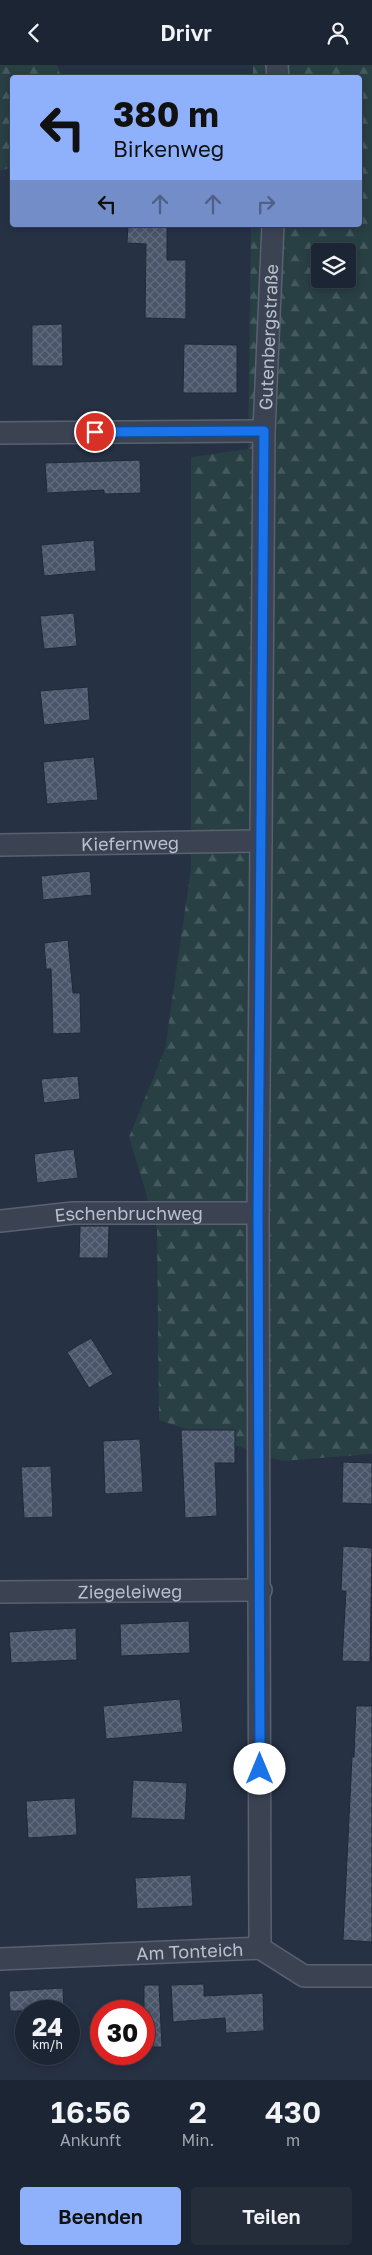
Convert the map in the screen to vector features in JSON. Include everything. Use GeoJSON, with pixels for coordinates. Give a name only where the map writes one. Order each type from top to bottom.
{"type":"FeatureCollection","features":[{"type":"Feature","properties":{"kind":"street","name":"Gutenbergstraße"},"geometry":{"type":"LineString","coordinates":[[260,1948],[261,1590],[258,1213],[264,431],[273,227]]}},
{"type":"Feature","properties":{"kind":"street"},"geometry":{"type":"LineString","coordinates":[[0,433],[264,431]]}},
{"type":"Feature","properties":{"kind":"street","name":"Kiefernweg"},"geometry":{"type":"LineString","coordinates":[[0,845],[261,841]]}},
{"type":"Feature","properties":{"kind":"street","name":"Eschenbruchweg"},"geometry":{"type":"LineString","coordinates":[[0,1221],[73,1213],[258,1213]]}},
{"type":"Feature","properties":{"kind":"street","name":"Ziegeleiweg"},"geometry":{"type":"LineString","coordinates":[[0,1592],[261,1590]]}},
{"type":"Feature","properties":{"kind":"street","name":"Am Tonteich"},"geometry":{"type":"LineString","coordinates":[[0,1959],[260,1948],[304,1976],[372,1976]]}},
{"type":"Feature","properties":{"kind":"green space"},"geometry":{"type":"Polygon","coordinates":[[[0,65],[57,65],[60,75],[10,75],[10,168],[0,171],[0,65]]]}},
{"type":"Feature","properties":{"kind":"green space"},"geometry":{"type":"Polygon","coordinates":[[[253,65],[372,65],[372,1454],[282,1461],[159,1420],[157,1229],[129,1137],[165,1049],[191,868],[191,457],[248,449],[251,227],[362,227],[362,75],[253,75],[253,65]]]}},
{"type":"Feature","properties":{"kind":"building"},"geometry":{"type":"Polygon","coordinates":[[[128,227],[167,227],[167,260],[186,260],[186,319],[145,318],[146,244],[127,243],[128,227]]]}},
{"type":"Feature","properties":{"kind":"building"},"geometry":{"type":"Polygon","coordinates":[[[62,324],[63,366],[32,366],[32,325],[62,324]]]}},
{"type":"Feature","properties":{"kind":"building"},"geometry":{"type":"Polygon","coordinates":[[[184,344],[237,345],[237,393],[183,393],[184,344]]]}},
{"type":"Feature","properties":{"kind":"building"},"geometry":{"type":"Polygon","coordinates":[[[140,460],[141,493],[104,494],[104,490],[47,493],[45,463],[140,460]]]}},
{"type":"Feature","properties":{"kind":"building"},"geometry":{"type":"Polygon","coordinates":[[[94,540],[96,571],[44,576],[41,545],[94,540]]]}},
{"type":"Feature","properties":{"kind":"building"},"geometry":{"type":"Polygon","coordinates":[[[74,613],[77,646],[44,649],[40,616],[74,613]]]}},
{"type":"Feature","properties":{"kind":"building"},"geometry":{"type":"Polygon","coordinates":[[[88,687],[90,720],[44,725],[40,691],[88,687]]]}},
{"type":"Feature","properties":{"kind":"building"},"geometry":{"type":"Polygon","coordinates":[[[94,757],[98,800],[47,804],[43,762],[94,757]]]}},
{"type":"Feature","properties":{"kind":"building"},"geometry":{"type":"Polygon","coordinates":[[[90,871],[92,895],[43,900],[41,876],[90,871]]]}},
{"type":"Feature","properties":{"kind":"building"},"geometry":{"type":"Polygon","coordinates":[[[68,940],[73,993],[80,993],[81,1033],[53,1034],[51,969],[46,969],[44,943],[68,940]]]}},
{"type":"Feature","properties":{"kind":"building"},"geometry":{"type":"Polygon","coordinates":[[[78,1076],[80,1099],[44,1103],[41,1079],[78,1076]]]}},
{"type":"Feature","properties":{"kind":"building"},"geometry":{"type":"Polygon","coordinates":[[[74,1149],[78,1178],[37,1183],[34,1154],[74,1149]]]}},
{"type":"Feature","properties":{"kind":"building"},"geometry":{"type":"Polygon","coordinates":[[[80,1226],[109,1226],[108,1258],[79,1258],[80,1226]]]}},
{"type":"Feature","properties":{"kind":"building"},"geometry":{"type":"Polygon","coordinates":[[[91,1338],[113,1374],[89,1388],[67,1352],[91,1338]]]}},
{"type":"Feature","properties":{"kind":"building"},"geometry":{"type":"Polygon","coordinates":[[[181,1430],[235,1430],[235,1463],[215,1463],[217,1516],[185,1518],[181,1430]]]}},
{"type":"Feature","properties":{"kind":"building"},"geometry":{"type":"Polygon","coordinates":[[[140,1439],[143,1492],[105,1494],[103,1441],[140,1439]]]}},
{"type":"Feature","properties":{"kind":"building"},"geometry":{"type":"Polygon","coordinates":[[[343,1462],[372,1463],[372,1504],[342,1503],[343,1462]]]}},
{"type":"Feature","properties":{"kind":"building"},"geometry":{"type":"Polygon","coordinates":[[[51,1466],[53,1517],[24,1518],[21,1467],[51,1466]]]}},
{"type":"Feature","properties":{"kind":"building"},"geometry":{"type":"Polygon","coordinates":[[[343,1546],[372,1548],[370,1662],[342,1661],[346,1591],[341,1591],[343,1546]]]}},
{"type":"Feature","properties":{"kind":"building"},"geometry":{"type":"Polygon","coordinates":[[[189,1621],[190,1653],[121,1656],[120,1624],[189,1621]]]}},
{"type":"Feature","properties":{"kind":"building"},"geometry":{"type":"Polygon","coordinates":[[[76,1628],[77,1660],[11,1663],[9,1632],[76,1628]]]}},
{"type":"Feature","properties":{"kind":"building"},"geometry":{"type":"Polygon","coordinates":[[[180,1699],[183,1732],[106,1739],[103,1706],[180,1699]]]}},
{"type":"Feature","properties":{"kind":"building"},"geometry":{"type":"Polygon","coordinates":[[[356,1706],[372,1706],[372,1942],[343,1940],[356,1706]]]}},
{"type":"Feature","properties":{"kind":"building"},"geometry":{"type":"Polygon","coordinates":[[[133,1780],[187,1783],[185,1820],[131,1818],[133,1780]]]}},
{"type":"Feature","properties":{"kind":"building"},"geometry":{"type":"Polygon","coordinates":[[[75,1798],[77,1835],[28,1838],[26,1801],[75,1798]]]}},
{"type":"Feature","properties":{"kind":"building"},"geometry":{"type":"Polygon","coordinates":[[[191,1875],[193,1906],[137,1909],[135,1878],[191,1875]]]}},
{"type":"Feature","properties":{"kind":"building"},"geometry":{"type":"Polygon","coordinates":[[[204,1984],[204,1996],[263,1993],[264,2031],[226,2033],[225,2018],[173,2022],[171,1985],[204,1984]]]}},
{"type":"Feature","properties":{"kind":"building"},"geometry":{"type":"Polygon","coordinates":[[[144,1985],[159,1985],[162,2047],[155,2047],[155,2000],[144,2000],[144,1985]]]}},
{"type":"Feature","properties":{"kind":"building"},"geometry":{"type":"Polygon","coordinates":[[[63,1988],[64,2000],[15,2000],[15,2011],[10,2011],[9,1991],[63,1988]]]}},
{"type":"Feature","properties":{"kind":"route"},"geometry":{"type":"LineString","coordinates":[[95,432],[264,431],[258,1213],[261,1590],[260,1769]]}}]}
